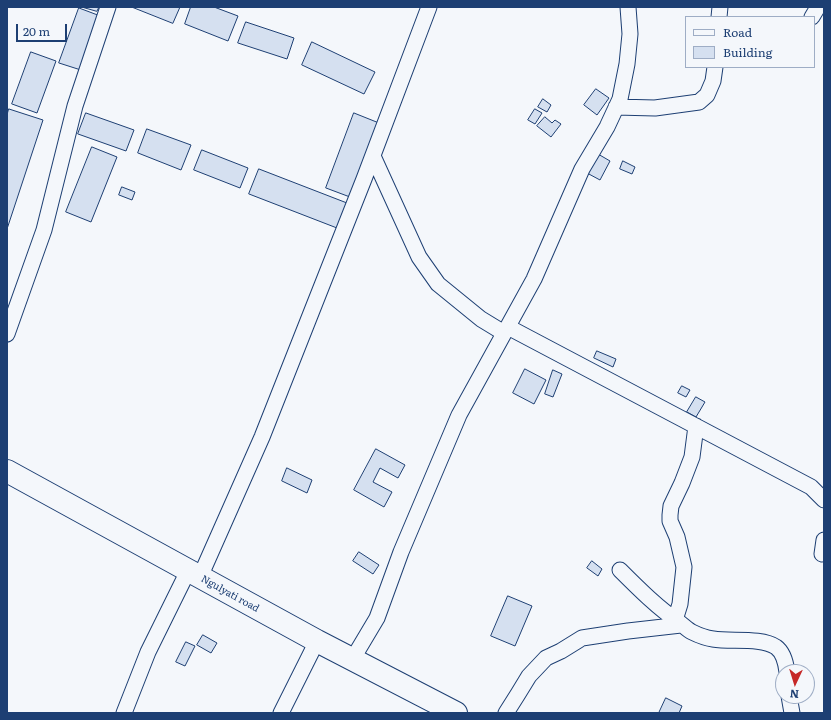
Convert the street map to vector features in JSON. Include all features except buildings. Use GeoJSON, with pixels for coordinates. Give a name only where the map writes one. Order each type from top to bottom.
{"type":"FeatureCollection","features":[{"type":"Feature","properties":{"kind":"main road","name":"Ngulyati road"},"geometry":{"type":"LineString","coordinates":[[7,471],[316,641],[456,713]]}},
{"type":"Feature","properties":{"kind":"street"},"geometry":{"type":"LineString","coordinates":[[7,334],[44,230],[74,106],[108,7]]}},
{"type":"Feature","properties":{"kind":"street"},"geometry":{"type":"LineString","coordinates":[[124,713],[148,652],[194,574],[262,437],[373,156],[429,7]]}},
{"type":"Feature","properties":{"kind":"street"},"geometry":{"type":"LineString","coordinates":[[352,660],[377,618],[401,552],[459,415],[534,279],[582,169],[607,127],[620,99],[628,64],[630,34],[628,7]]}},
{"type":"Feature","properties":{"kind":"street"},"geometry":{"type":"LineString","coordinates":[[813,16],[818,7]]}},
{"type":"Feature","properties":{"kind":"street"},"geometry":{"type":"LineString","coordinates":[[616,107],[655,108],[699,102],[707,95],[713,81],[715,68]]}},
{"type":"Feature","properties":{"kind":"street"},"geometry":{"type":"LineString","coordinates":[[373,156],[419,257],[438,284],[481,319],[506,330],[696,426],[811,487],[824,500]]}},
{"type":"Feature","properties":{"kind":"street"},"geometry":{"type":"LineString","coordinates":[[678,622],[684,567],[677,537],[670,521],[670,515],[671,506],[692,457],[696,426]]}},
{"type":"Feature","properties":{"kind":"street"},"geometry":{"type":"LineString","coordinates":[[620,570],[640,590],[692,632],[712,639],[758,641],[772,645],[778,648],[784,658],[785,664]]}},
{"type":"Feature","properties":{"kind":"street"},"geometry":{"type":"LineString","coordinates":[[506,713],[528,676],[546,658],[582,638],[678,622]]}},
{"type":"Feature","properties":{"kind":"street"},"geometry":{"type":"LineString","coordinates":[[281,713],[316,641]]}}]}
